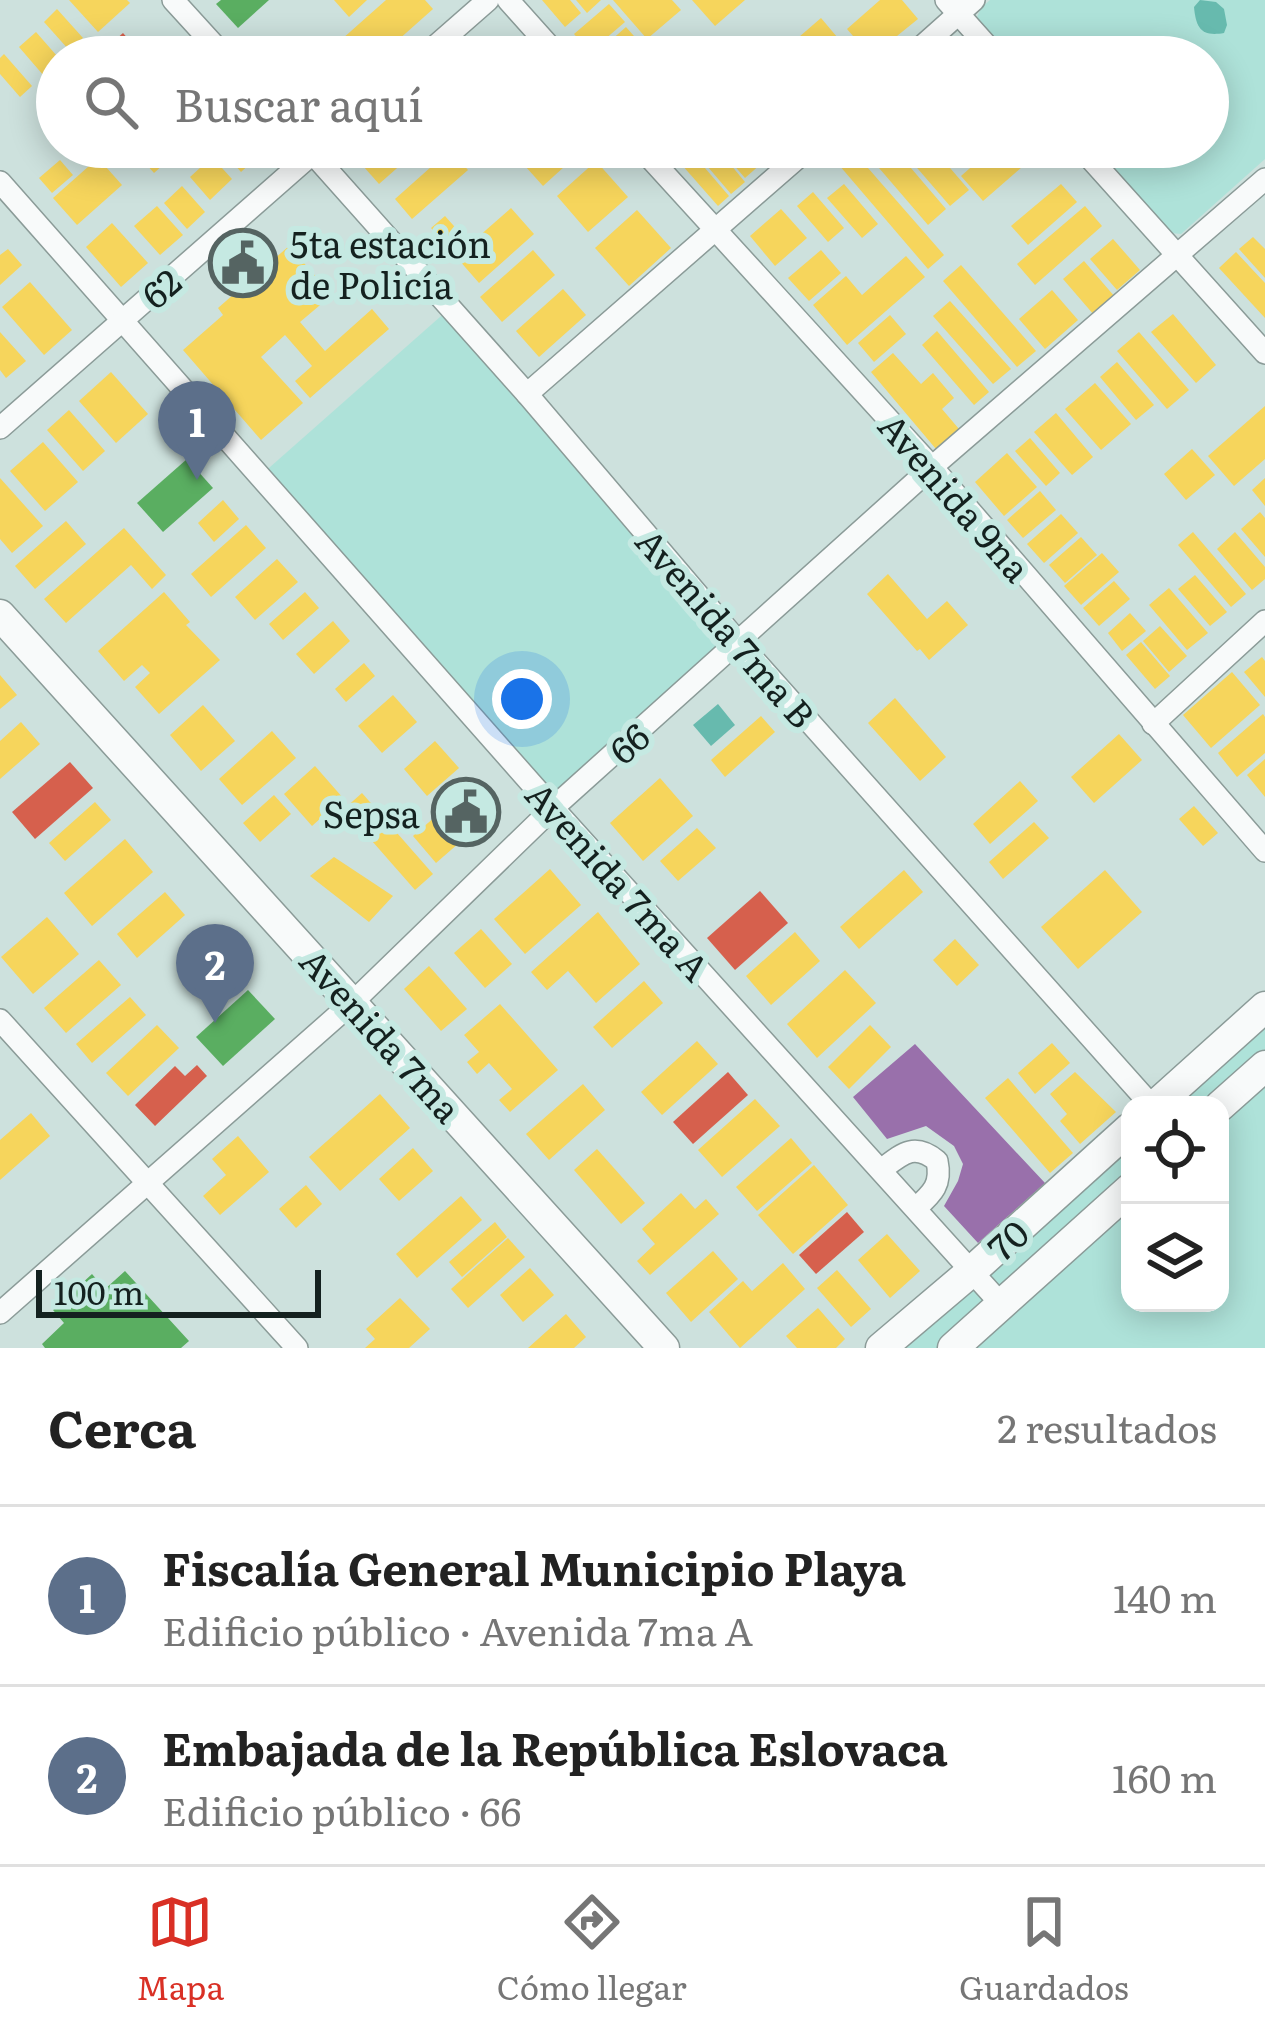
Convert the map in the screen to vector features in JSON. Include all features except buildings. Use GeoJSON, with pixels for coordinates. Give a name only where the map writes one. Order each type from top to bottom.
{"type":"FeatureCollection","features":[{"type":"Feature","properties":{"kind":"main road","name":"Avenida 7ma"},"geometry":{"type":"LineString","coordinates":[[0,615],[664,1348]]}},
{"type":"Feature","properties":{"kind":"main road"},"geometry":{"type":"LineString","coordinates":[[1164,1096],[1265,1007]]}},
{"type":"Feature","properties":{"kind":"main road"},"geometry":{"type":"LineString","coordinates":[[1229,1098],[1265,1066]]}},
{"type":"Feature","properties":{"kind":"main road","name":"70"},"geometry":{"type":"LineString","coordinates":[[881,1348],[1121,1136]]}},
{"type":"Feature","properties":{"kind":"main road","name":"70"},"geometry":{"type":"LineString","coordinates":[[953,1348],[1121,1197]]}},
{"type":"Feature","properties":{"kind":"street"},"geometry":{"type":"LineString","coordinates":[[173,0],[206,36]]}},
{"type":"Feature","properties":{"kind":"street"},"geometry":{"type":"LineString","coordinates":[[447,36],[488,0]]}},
{"type":"Feature","properties":{"kind":"street"},"geometry":{"type":"LineString","coordinates":[[508,0],[540,36]]}},
{"type":"Feature","properties":{"kind":"street"},"geometry":{"type":"LineString","coordinates":[[930,36],[959,5],[982,36]]}},
{"type":"Feature","properties":{"kind":"street","name":"62"},"geometry":{"type":"LineString","coordinates":[[0,428],[292,168]]}},
{"type":"Feature","properties":{"kind":"street","name":"Avenida 7ma B"},"geometry":{"type":"LineString","coordinates":[[330,168],[739,643],[1146,1096]]}},
{"type":"Feature","properties":{"kind":"street","name":"Avenida 9na"},"geometry":{"type":"LineString","coordinates":[[659,168],[932,467],[1265,851]]}},
{"type":"Feature","properties":{"kind":"street"},"geometry":{"type":"LineString","coordinates":[[527,394],[786,168]]}},
{"type":"Feature","properties":{"kind":"street"},"geometry":{"type":"LineString","coordinates":[[1100,168],[1265,353]]}},
{"type":"Feature","properties":{"kind":"street","name":"66"},"geometry":{"type":"LineString","coordinates":[[0,1313],[353,1002],[554,808],[932,467],[1265,179]]}},
{"type":"Feature","properties":{"kind":"street","name":"Avenida 7ma A"},"geometry":{"type":"LineString","coordinates":[[0,182],[1002,1305]]}},
{"type":"Feature","properties":{"kind":"street"},"geometry":{"type":"LineString","coordinates":[[1153,724],[1265,621]]}},
{"type":"Feature","properties":{"kind":"street"},"geometry":{"type":"LineString","coordinates":[[0,1019],[297,1348]]}},
{"type":"Feature","properties":{"kind":"street"},"geometry":{"type":"LineString","coordinates":[[881,1170],[906,1150],[917,1149],[937,1161],[935,1191],[916,1208]]}},
{"type":"Feature","properties":{"kind":"shaded area"},"geometry":{"type":"Polygon","coordinates":[[[990,0],[1265,0],[1265,159],[1181,234],[1171,233],[1110,168],[1229,168],[1229,36],[993,36],[977,17],[990,0]]]}},
{"type":"Feature","properties":{"kind":"shaded area"},"geometry":{"type":"Polygon","coordinates":[[[1200,0],[1216,2],[1224,9],[1224,33],[1210,34],[1198,26],[1194,7],[1200,0]]]}},
{"type":"Feature","properties":{"kind":"shaded area"},"geometry":{"type":"Polygon","coordinates":[[[449,309],[739,643],[553,808],[261,475],[449,309]]]}},
{"type":"Feature","properties":{"kind":"shaded area"},"geometry":{"type":"Polygon","coordinates":[[[718,704],[735,725],[711,746],[693,725],[718,704]]]}},
{"type":"Feature","properties":{"kind":"shaded area"},"geometry":{"type":"Polygon","coordinates":[[[1265,1020],[1265,1054],[1218,1096],[1182,1096],[1265,1020]]]}},
{"type":"Feature","properties":{"kind":"shaded area"},"geometry":{"type":"Polygon","coordinates":[[[1265,1065],[1265,1348],[948,1348],[1121,1193],[1121,1312],[1229,1312],[1229,1097],[1265,1065]]]}},
{"type":"Feature","properties":{"kind":"shaded area"},"geometry":{"type":"Polygon","coordinates":[[[1121,1147],[1121,1188],[983,1303],[939,1348],[897,1348],[1121,1147]]]}},
{"type":"Feature","properties":{"kind":"place","name":"5ta estación de Policía"},"geometry":{"type":"Point","coordinates":[243,263]}},
{"type":"Feature","properties":{"kind":"place","name":"Fiscalía General Municipio Playa"},"geometry":{"type":"Point","coordinates":[197,480]}},
{"type":"Feature","properties":{"kind":"place","name":"Sepsa"},"geometry":{"type":"Point","coordinates":[466,812]}},
{"type":"Feature","properties":{"kind":"place","name":"Embajada de la República Eslovaca"},"geometry":{"type":"Point","coordinates":[215,1023]}}]}
